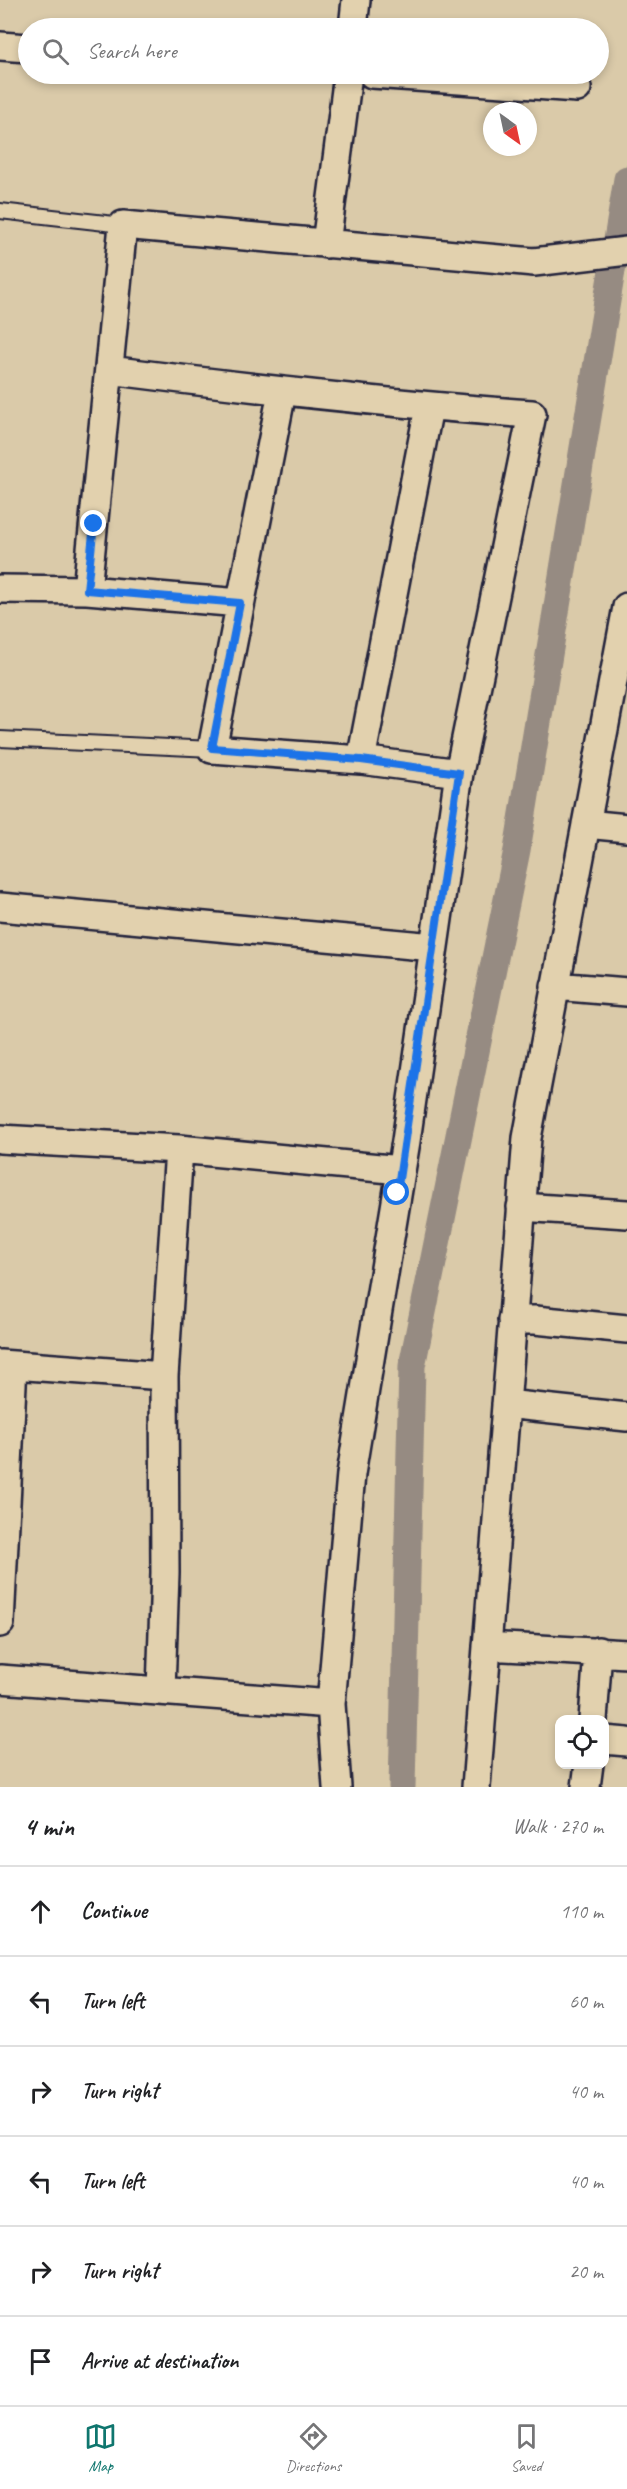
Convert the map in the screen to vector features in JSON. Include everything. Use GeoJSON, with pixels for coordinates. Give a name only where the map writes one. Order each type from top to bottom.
{"type":"FeatureCollection","features":[{"type":"Feature","properties":{"kind":"street"},"geometry":{"type":"LineString","coordinates":[[354,18],[356,0]]}},
{"type":"Feature","properties":{"kind":"street"},"geometry":{"type":"LineString","coordinates":[[0,46],[18,47]]}},
{"type":"Feature","properties":{"kind":"street"},"geometry":{"type":"LineString","coordinates":[[326,244],[347,84]]}},
{"type":"Feature","properties":{"kind":"street"},"geometry":{"type":"LineString","coordinates":[[518,84],[577,88]]}},
{"type":"Feature","properties":{"kind":"street"},"geometry":{"type":"LineString","coordinates":[[87,590],[123,225],[534,262],[627,251]]}},
{"type":"Feature","properties":{"kind":"street"},"geometry":{"type":"LineString","coordinates":[[109,370],[282,392],[429,407],[532,414],[459,773],[401,1170],[351,1473],[331,1704],[337,1787]]}},
{"type":"Feature","properties":{"kind":"street"},"geometry":{"type":"LineString","coordinates":[[282,392],[212,748],[361,760],[459,773]]}},
{"type":"Feature","properties":{"kind":"street"},"geometry":{"type":"LineString","coordinates":[[361,760],[429,407]]}},
{"type":"Feature","properties":{"kind":"street"},"geometry":{"type":"LineString","coordinates":[[0,589],[87,590],[240,603]]}},
{"type":"Feature","properties":{"kind":"street"},"geometry":{"type":"LineString","coordinates":[[476,1787],[527,1138],[586,824],[616,722],[627,607]]}},
{"type":"Feature","properties":{"kind":"street"},"geometry":{"type":"LineString","coordinates":[[586,824],[627,828]]}},
{"type":"Feature","properties":{"kind":"street"},"geometry":{"type":"LineString","coordinates":[[0,906],[434,947]]}},
{"type":"Feature","properties":{"kind":"street"},"geometry":{"type":"LineString","coordinates":[[555,986],[627,992]]}},
{"type":"Feature","properties":{"kind":"street"},"geometry":{"type":"LineString","coordinates":[[0,1139],[179,1149],[401,1170]]}},
{"type":"Feature","properties":{"kind":"street"},"geometry":{"type":"LineString","coordinates":[[161,1690],[165,1573],[164,1376],[179,1149]]}},
{"type":"Feature","properties":{"kind":"street"},"geometry":{"type":"LineString","coordinates":[[521,1207],[627,1214]]}},
{"type":"Feature","properties":{"kind":"street"},"geometry":{"type":"LineString","coordinates":[[512,1320],[627,1329]]}},
{"type":"Feature","properties":{"kind":"street"},"geometry":{"type":"LineString","coordinates":[[0,1623],[6,1365],[164,1376]]}},
{"type":"Feature","properties":{"kind":"street"},"geometry":{"type":"LineString","coordinates":[[506,1404],[627,1417]]}},
{"type":"Feature","properties":{"kind":"street"},"geometry":{"type":"LineString","coordinates":[[487,1646],[627,1654]]}},
{"type":"Feature","properties":{"kind":"street"},"geometry":{"type":"LineString","coordinates":[[593,1715],[598,1651]]}},
{"type":"Feature","properties":{"kind":"street"},"geometry":{"type":"LineString","coordinates":[[0,1679],[331,1704]]}},
{"type":"Feature","properties":{"kind":"street"},"geometry":{"type":"LineString","coordinates":[[609,1740],[627,1742]]}},
{"type":"Feature","properties":{"kind":"street"},"geometry":{"type":"LineString","coordinates":[[586,1787],[588,1769]]}},
{"type":"Feature","properties":{"kind":"lane"},"geometry":{"type":"LineString","coordinates":[[0,210],[123,225]]}},
{"type":"Feature","properties":{"kind":"lane"},"geometry":{"type":"LineString","coordinates":[[0,739],[212,748]]}},
{"type":"Feature","properties":{"kind":"waterway"},"geometry":{"type":"LineString","coordinates":[[402,1787],[412,1366],[517,850],[627,179]]}},
{"type":"Feature","properties":{"kind":"route"},"geometry":{"type":"LineString","coordinates":[[94,524],[87,590],[240,603],[212,748],[361,760],[459,773],[397,1193]]}}]}
